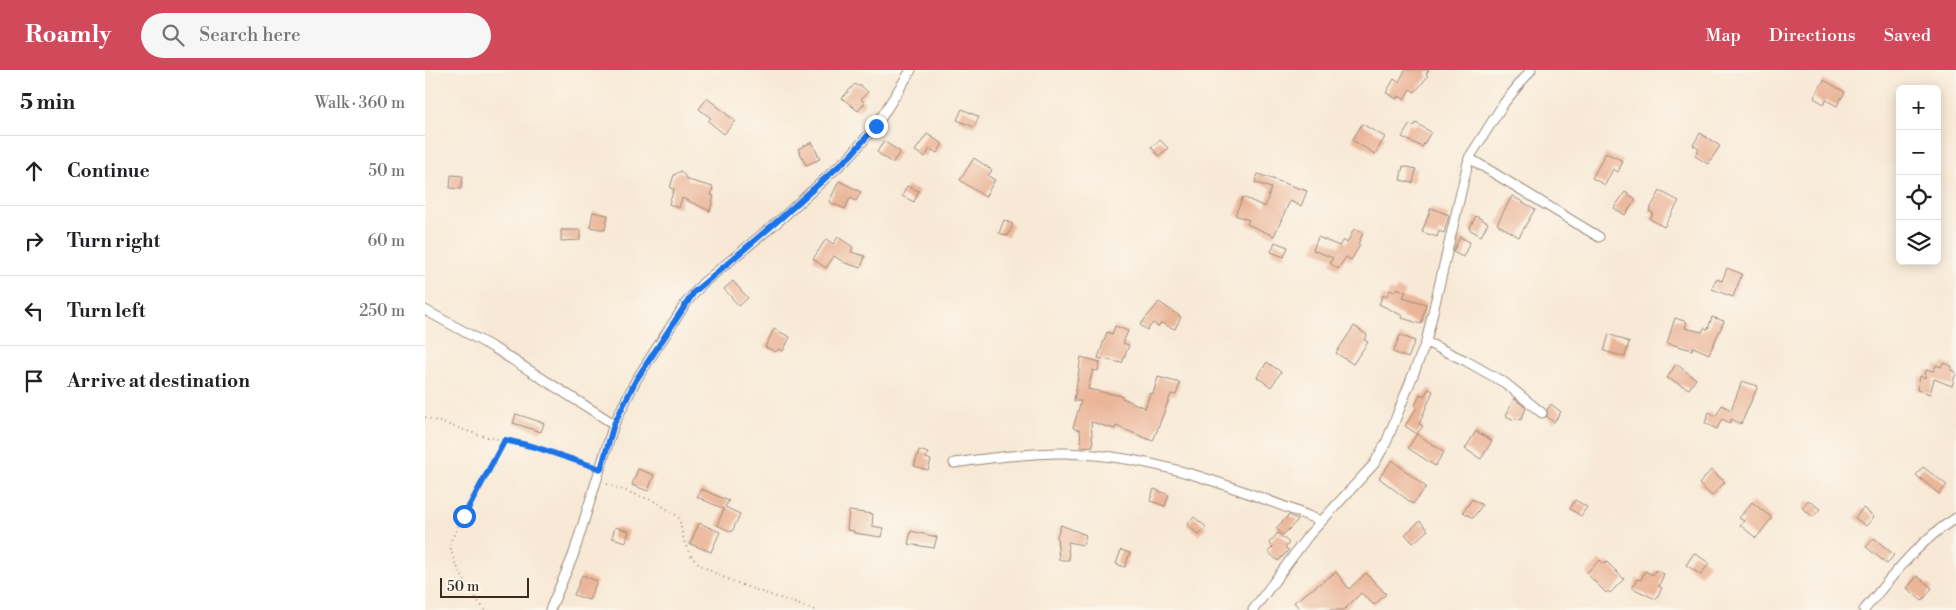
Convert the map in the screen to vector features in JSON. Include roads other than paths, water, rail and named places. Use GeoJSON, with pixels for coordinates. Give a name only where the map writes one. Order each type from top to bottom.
{"type":"FeatureCollection","features":[{"type":"Feature","properties":{"kind":"street"},"geometry":{"type":"LineString","coordinates":[[550,610],[573,556],[614,424],[636,380],[694,292],[851,155],[876,126],[911,70]]}},
{"type":"Feature","properties":{"kind":"street"},"geometry":{"type":"LineString","coordinates":[[1253,610],[1321,521],[1374,464],[1401,408],[1425,342],[1469,158],[1504,102],[1531,70]]}},
{"type":"Feature","properties":{"kind":"street"},"geometry":{"type":"LineString","coordinates":[[1469,158],[1599,237]]}},
{"type":"Feature","properties":{"kind":"street"},"geometry":{"type":"LineString","coordinates":[[425,310],[494,348],[614,424]]}},
{"type":"Feature","properties":{"kind":"street"},"geometry":{"type":"LineString","coordinates":[[1425,342],[1466,361],[1505,383],[1542,413]]}},
{"type":"Feature","properties":{"kind":"street"},"geometry":{"type":"LineString","coordinates":[[953,463],[1038,454],[1065,454],[1128,460],[1172,468],[1235,487],[1321,521]]}},
{"type":"Feature","properties":{"kind":"street"},"geometry":{"type":"LineString","coordinates":[[1864,610],[1915,550],[1939,529],[1956,518]]}}]}
